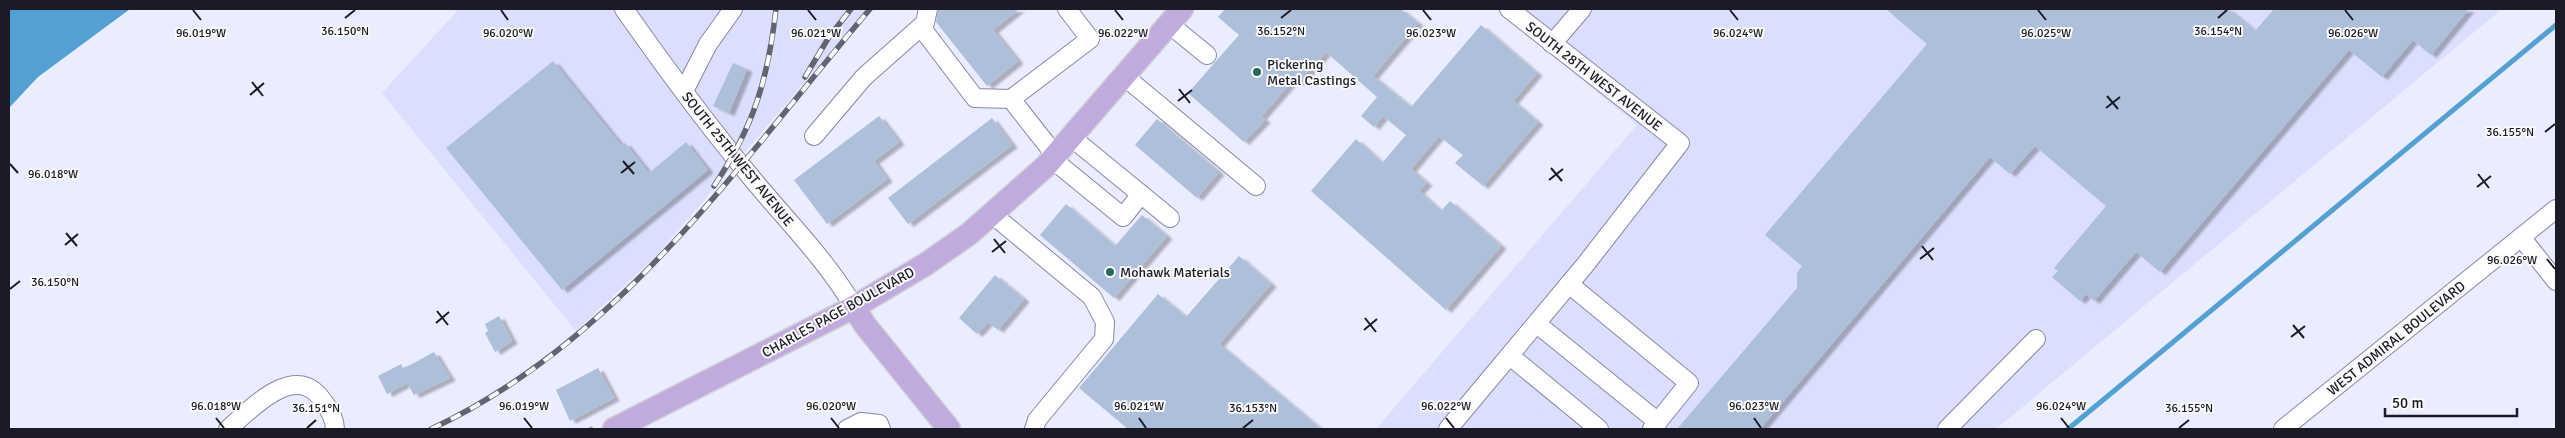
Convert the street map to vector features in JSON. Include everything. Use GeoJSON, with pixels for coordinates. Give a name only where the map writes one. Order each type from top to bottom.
{"type":"FeatureCollection","features":[{"type":"Feature","properties":{"kind":"main road","name":"CHARLES PAGE BOULEVARD"},"geometry":{"type":"LineString","coordinates":[[614,429],[854,307],[926,264],[969,234],[1054,157],[1175,16]]}},
{"type":"Feature","properties":{"kind":"main road"},"geometry":{"type":"LineString","coordinates":[[854,307],[865,325],[950,429]]}},
{"type":"Feature","properties":{"kind":"street","name":"SOUTH 25TH WEST AVENUE"},"geometry":{"type":"LineString","coordinates":[[624,9],[749,175],[840,282],[854,307]]}},
{"type":"Feature","properties":{"kind":"street"},"geometry":{"type":"LineString","coordinates":[[684,91],[708,44],[733,9]]}},
{"type":"Feature","properties":{"kind":"street"},"geometry":{"type":"LineString","coordinates":[[814,136],[864,77],[925,23],[928,9]]}},
{"type":"Feature","properties":{"kind":"street"},"geometry":{"type":"LineString","coordinates":[[920,27],[975,98],[1011,99],[1090,39],[1067,9]]}},
{"type":"Feature","properties":{"kind":"street","name":"SOUTH 28TH WEST AVENUE"},"geometry":{"type":"LineString","coordinates":[[1509,9],[1680,144],[1569,284]]}},
{"type":"Feature","properties":{"kind":"street"},"geometry":{"type":"LineString","coordinates":[[1552,44],[1582,9]]}},
{"type":"Feature","properties":{"kind":"street"},"geometry":{"type":"LineString","coordinates":[[1175,16],[1207,55]]}},
{"type":"Feature","properties":{"kind":"street"},"geometry":{"type":"LineString","coordinates":[[1124,76],[1256,186]]}},
{"type":"Feature","properties":{"kind":"street"},"geometry":{"type":"LineString","coordinates":[[1011,99],[1054,157],[1123,217],[1141,194]]}},
{"type":"Feature","properties":{"kind":"street"},"geometry":{"type":"LineString","coordinates":[[1071,137],[1170,218]]}},
{"type":"Feature","properties":{"kind":"street","name":"WEST ADMIRAL BOULEVARD"},"geometry":{"type":"LineString","coordinates":[[2283,429],[2556,209]]}},
{"type":"Feature","properties":{"kind":"street"},"geometry":{"type":"LineString","coordinates":[[992,214],[1092,297],[1105,322],[1104,339],[1037,420],[1034,429]]}},
{"type":"Feature","properties":{"kind":"street"},"geometry":{"type":"LineString","coordinates":[[2520,237],[2556,281]]}},
{"type":"Feature","properties":{"kind":"street"},"geometry":{"type":"LineString","coordinates":[[1448,429],[1569,284],[1689,382],[1655,426],[1537,324]]}},
{"type":"Feature","properties":{"kind":"street"},"geometry":{"type":"LineString","coordinates":[[1947,429],[2036,340]]}},
{"type":"Feature","properties":{"kind":"street"},"geometry":{"type":"LineString","coordinates":[[1510,356],[1599,429]]}},
{"type":"Feature","properties":{"kind":"street"},"geometry":{"type":"LineString","coordinates":[[228,429],[258,403],[282,386],[293,384],[306,385],[319,394],[328,407],[335,429]]}},
{"type":"Feature","properties":{"kind":"street"},"geometry":{"type":"LineString","coordinates":[[847,429],[861,422],[879,424],[881,429]]}},
{"type":"Feature","properties":{"kind":"shaded area"},"geometry":{"type":"Polygon","coordinates":[[[459,9],[867,9],[657,255],[576,331],[382,93],[459,9]]]}},
{"type":"Feature","properties":{"kind":"shaded area"},"geometry":{"type":"Polygon","coordinates":[[[1496,9],[2502,9],[1996,429],[1376,429],[1637,125],[1496,9]]]}},
{"type":"Feature","properties":{"kind":"water"},"geometry":{"type":"Polygon","coordinates":[[[9,9],[130,9],[38,77],[9,108],[9,9]]]}},
{"type":"Feature","properties":{"kind":"building"},"geometry":{"type":"Polygon","coordinates":[[[938,9],[1019,9],[993,30],[1018,61],[987,86],[936,22],[938,9]]]}},
{"type":"Feature","properties":{"kind":"building"},"geometry":{"type":"Polygon","coordinates":[[[1225,9],[1401,9],[1418,23],[1373,76],[1411,107],[1481,25],[1537,73],[1513,101],[1538,122],[1483,186],[1455,163],[1463,155],[1439,136],[1411,169],[1427,183],[1419,191],[1441,211],[1450,201],[1501,246],[1446,310],[1311,191],[1356,139],[1382,163],[1406,135],[1383,116],[1374,127],[1361,116],[1377,97],[1326,52],[1298,83],[1294,79],[1261,117],[1265,120],[1244,142],[1188,93],[1239,35],[1218,17],[1225,9]]]}},
{"type":"Feature","properties":{"kind":"building"},"geometry":{"type":"Polygon","coordinates":[[[1886,9],[2228,9],[2255,31],[2274,9],[2469,9],[2431,55],[2413,40],[2382,77],[2349,50],[2160,272],[2136,252],[2094,301],[2086,294],[2080,301],[2052,277],[2058,271],[2054,268],[2106,206],[2035,146],[2010,174],[1990,157],[1760,429],[1677,429],[1797,288],[1797,273],[1802,266],[1765,235],[1927,44],[1886,9]]]}},
{"type":"Feature","properties":{"kind":"building"},"geometry":{"type":"Polygon","coordinates":[[[553,61],[621,145],[625,143],[649,173],[686,142],[708,170],[562,290],[446,148],[553,61]]]}},
{"type":"Feature","properties":{"kind":"building"},"geometry":{"type":"Polygon","coordinates":[[[733,63],[747,69],[729,113],[713,106],[733,63]]]}},
{"type":"Feature","properties":{"kind":"building"},"geometry":{"type":"Polygon","coordinates":[[[879,116],[899,142],[874,161],[887,179],[827,224],[794,180],[879,116]]]}},
{"type":"Feature","properties":{"kind":"building"},"geometry":{"type":"Polygon","coordinates":[[[992,118],[1012,145],[908,224],[888,198],[992,118]]]}},
{"type":"Feature","properties":{"kind":"building"},"geometry":{"type":"Polygon","coordinates":[[[1157,119],[1219,172],[1197,198],[1135,145],[1157,119]]]}},
{"type":"Feature","properties":{"kind":"building","name":"Mohawk Materials"},"geometry":{"type":"Polygon","coordinates":[[[1066,204],[1115,246],[1142,215],[1167,236],[1114,298],[1040,235],[1066,204]]]}},
{"type":"Feature","properties":{"kind":"building"},"geometry":{"type":"Polygon","coordinates":[[[1239,256],[1271,284],[1219,344],[1321,429],[1128,429],[1079,388],[1158,294],[1186,317],[1239,256]]]}},
{"type":"Feature","properties":{"kind":"building"},"geometry":{"type":"Polygon","coordinates":[[[995,275],[1024,299],[998,330],[988,322],[977,334],[959,318],[995,275]]]}},
{"type":"Feature","properties":{"kind":"building"},"geometry":{"type":"Polygon","coordinates":[[[499,316],[512,341],[495,352],[485,333],[488,331],[485,324],[499,316]]]}},
{"type":"Feature","properties":{"kind":"building"},"geometry":{"type":"Polygon","coordinates":[[[434,352],[450,378],[414,395],[407,383],[387,394],[378,376],[401,364],[403,368],[434,352]]]}},
{"type":"Feature","properties":{"kind":"building"},"geometry":{"type":"Polygon","coordinates":[[[598,368],[614,398],[570,421],[556,390],[598,368]]]}},
{"type":"Feature","properties":{"kind":"waterway"},"geometry":{"type":"LineString","coordinates":[[2068,429],[2556,25]]}},
{"type":"Feature","properties":{"kind":"railway"},"geometry":{"type":"LineString","coordinates":[[714,186],[739,143],[757,101],[769,58],[776,9]]}},
{"type":"Feature","properties":{"kind":"railway"},"geometry":{"type":"LineString","coordinates":[[805,77],[829,37],[851,9]]}},
{"type":"Feature","properties":{"kind":"railway"},"geometry":{"type":"LineString","coordinates":[[431,429],[499,392],[561,348],[618,298],[672,244],[723,186],[870,9]]}},
{"type":"Feature","properties":{"kind":"place","name":"Pickering Metal Castings"},"geometry":{"type":"Point","coordinates":[1257,72]}},
{"type":"Feature","properties":{"kind":"place","name":"Mohawk Materials"},"geometry":{"type":"Point","coordinates":[1110,272]}}]}
